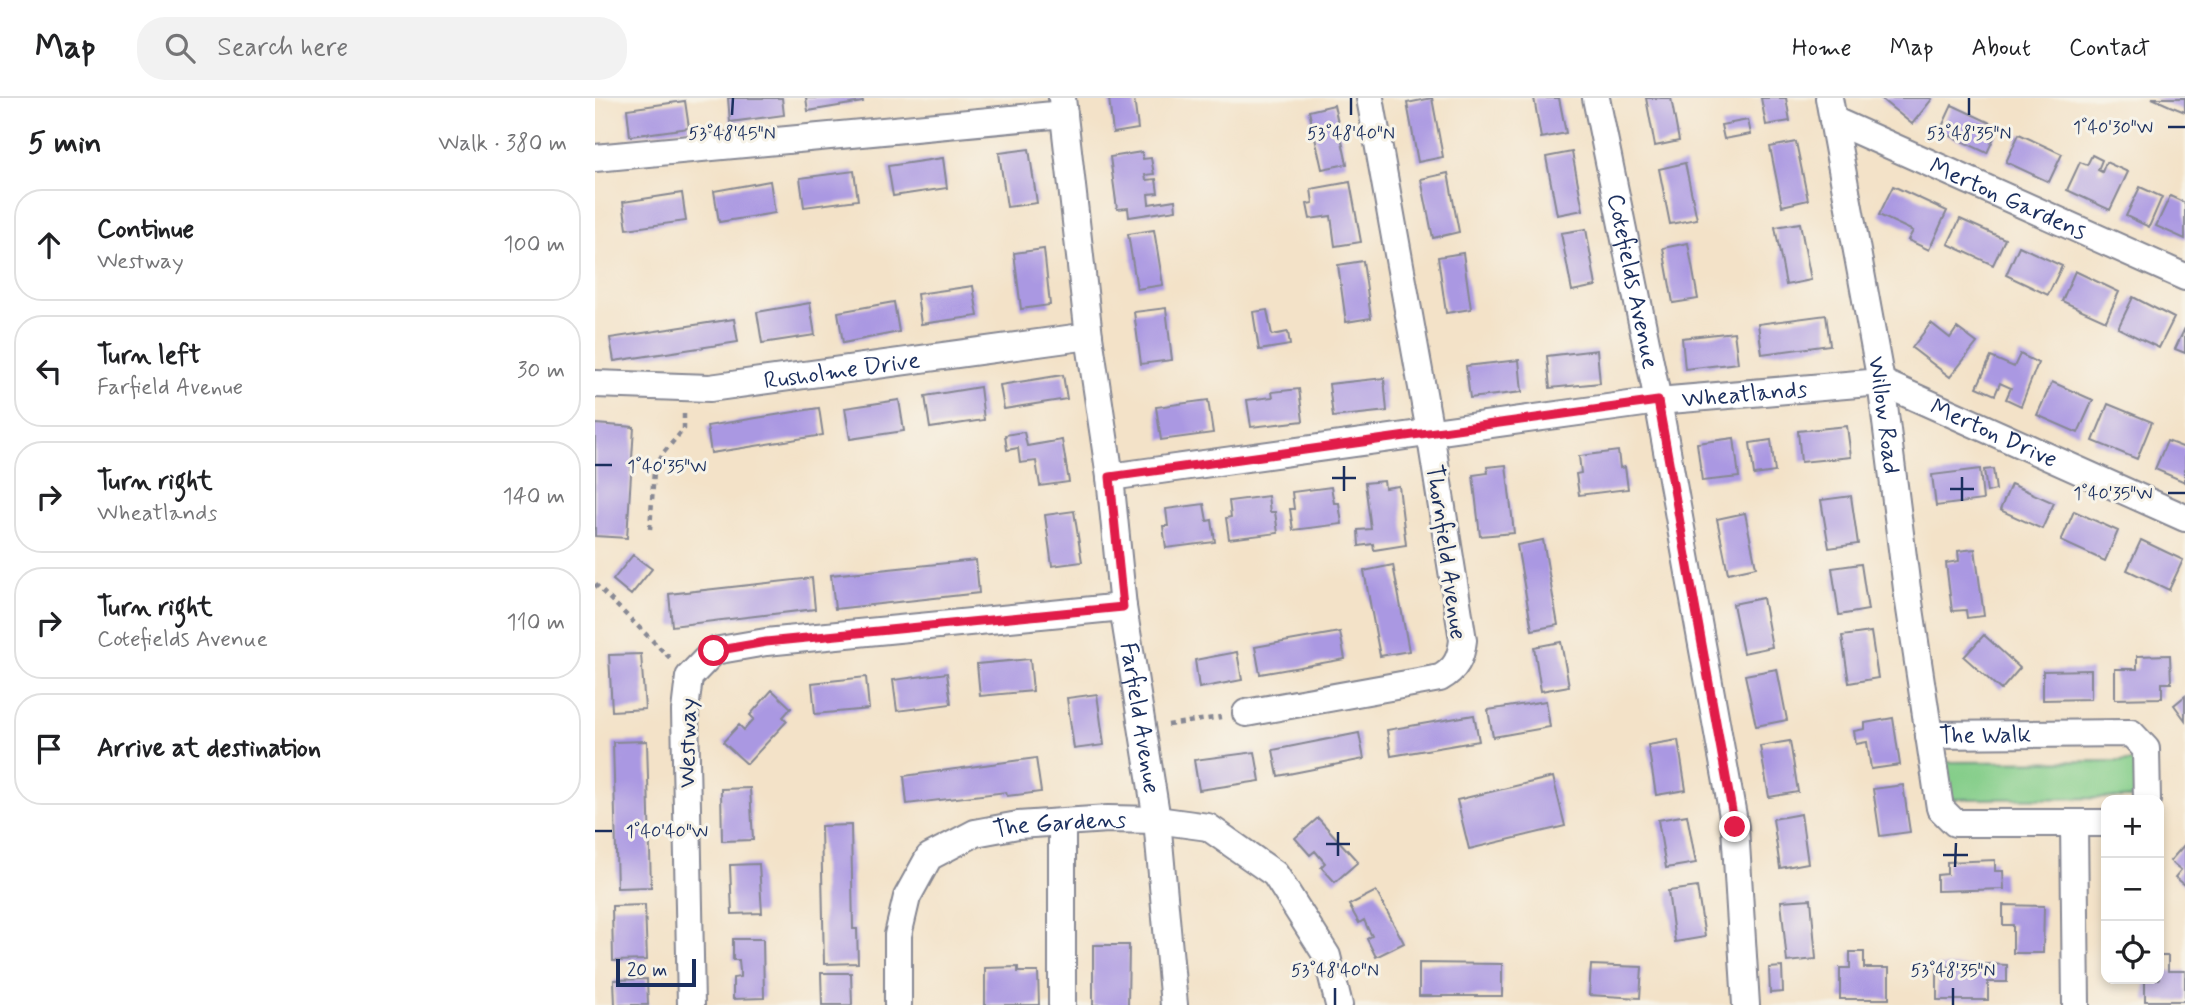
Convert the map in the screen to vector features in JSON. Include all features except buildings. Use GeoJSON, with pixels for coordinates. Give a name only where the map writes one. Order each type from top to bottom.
{"type":"FeatureCollection","features":[{"type":"Feature","properties":{"kind":"street","name":"Thornfield Avenue"},"geometry":{"type":"LineString","coordinates":[[1246,713],[1440,678],[1453,671],[1461,655],[1463,640],[1430,432],[1370,98]]}},
{"type":"Feature","properties":{"kind":"street","name":"Cotefields Avenue"},"geometry":{"type":"LineString","coordinates":[[1596,98],[1658,401],[1735,827],[1746,1005]]}},
{"type":"Feature","properties":{"kind":"street"},"geometry":{"type":"LineString","coordinates":[[595,158],[1063,106]]}},
{"type":"Feature","properties":{"kind":"street","name":"Farfield Avenue"},"geometry":{"type":"LineString","coordinates":[[1063,106],[1090,336],[1110,477],[1123,607],[1157,820],[1174,1005]]}},
{"type":"Feature","properties":{"kind":"street","name":"Merton Gardens"},"geometry":{"type":"LineString","coordinates":[[1831,109],[2185,276]]}},
{"type":"Feature","properties":{"kind":"street","name":"Willow Road"},"geometry":{"type":"LineString","coordinates":[[1831,109],[1881,382],[1907,589],[1929,735]]}},
{"type":"Feature","properties":{"kind":"street","name":"Rusholme Drive"},"geometry":{"type":"LineString","coordinates":[[595,384],[710,388],[1090,336]]}},
{"type":"Feature","properties":{"kind":"street","name":"Wheatlands"},"geometry":{"type":"LineString","coordinates":[[1110,477],[1658,401],[1881,382]]}},
{"type":"Feature","properties":{"kind":"street","name":"Merton Drive"},"geometry":{"type":"LineString","coordinates":[[1881,382],[2185,518]]}},
{"type":"Feature","properties":{"kind":"street","name":"Westway"},"geometry":{"type":"LineString","coordinates":[[691,1005],[685,712],[689,677],[714,651],[766,642],[1123,607]]}},
{"type":"Feature","properties":{"kind":"street","name":"The Walk"},"geometry":{"type":"LineString","coordinates":[[2101,823],[1955,823],[1940,808],[1929,735],[2131,733],[2146,749],[2147,795]]}},
{"type":"Feature","properties":{"kind":"street","name":"The Gardens"},"geometry":{"type":"LineString","coordinates":[[898,1005],[898,935],[907,897],[929,858],[975,833],[1018,825],[1157,820],[1208,827],[1275,874],[1327,956],[1339,1005]]}},
{"type":"Feature","properties":{"kind":"street"},"geometry":{"type":"LineString","coordinates":[[1062,823],[1062,1005]]}},
{"type":"Feature","properties":{"kind":"street"},"geometry":{"type":"LineString","coordinates":[[2074,823],[2076,1005]]}},
{"type":"Feature","properties":{"kind":"path"},"geometry":{"type":"LineString","coordinates":[[650,529],[654,471],[664,452],[684,429],[683,387]]}},
{"type":"Feature","properties":{"kind":"path"},"geometry":{"type":"LineString","coordinates":[[595,584],[689,677]]}},
{"type":"Feature","properties":{"kind":"path"},"geometry":{"type":"LineString","coordinates":[[1143,728],[1246,713]]}},
{"type":"Feature","properties":{"kind":"green space"},"geometry":{"type":"Polygon","coordinates":[[[2140,761],[2138,795],[2101,795],[2101,798],[1948,799],[1942,762],[2140,761]]]}},
{"type":"Feature","properties":{"kind":"route"},"geometry":{"type":"LineString","coordinates":[[714,651],[766,642],[1123,607],[1110,477],[1658,401],[1735,827]]}}]}
